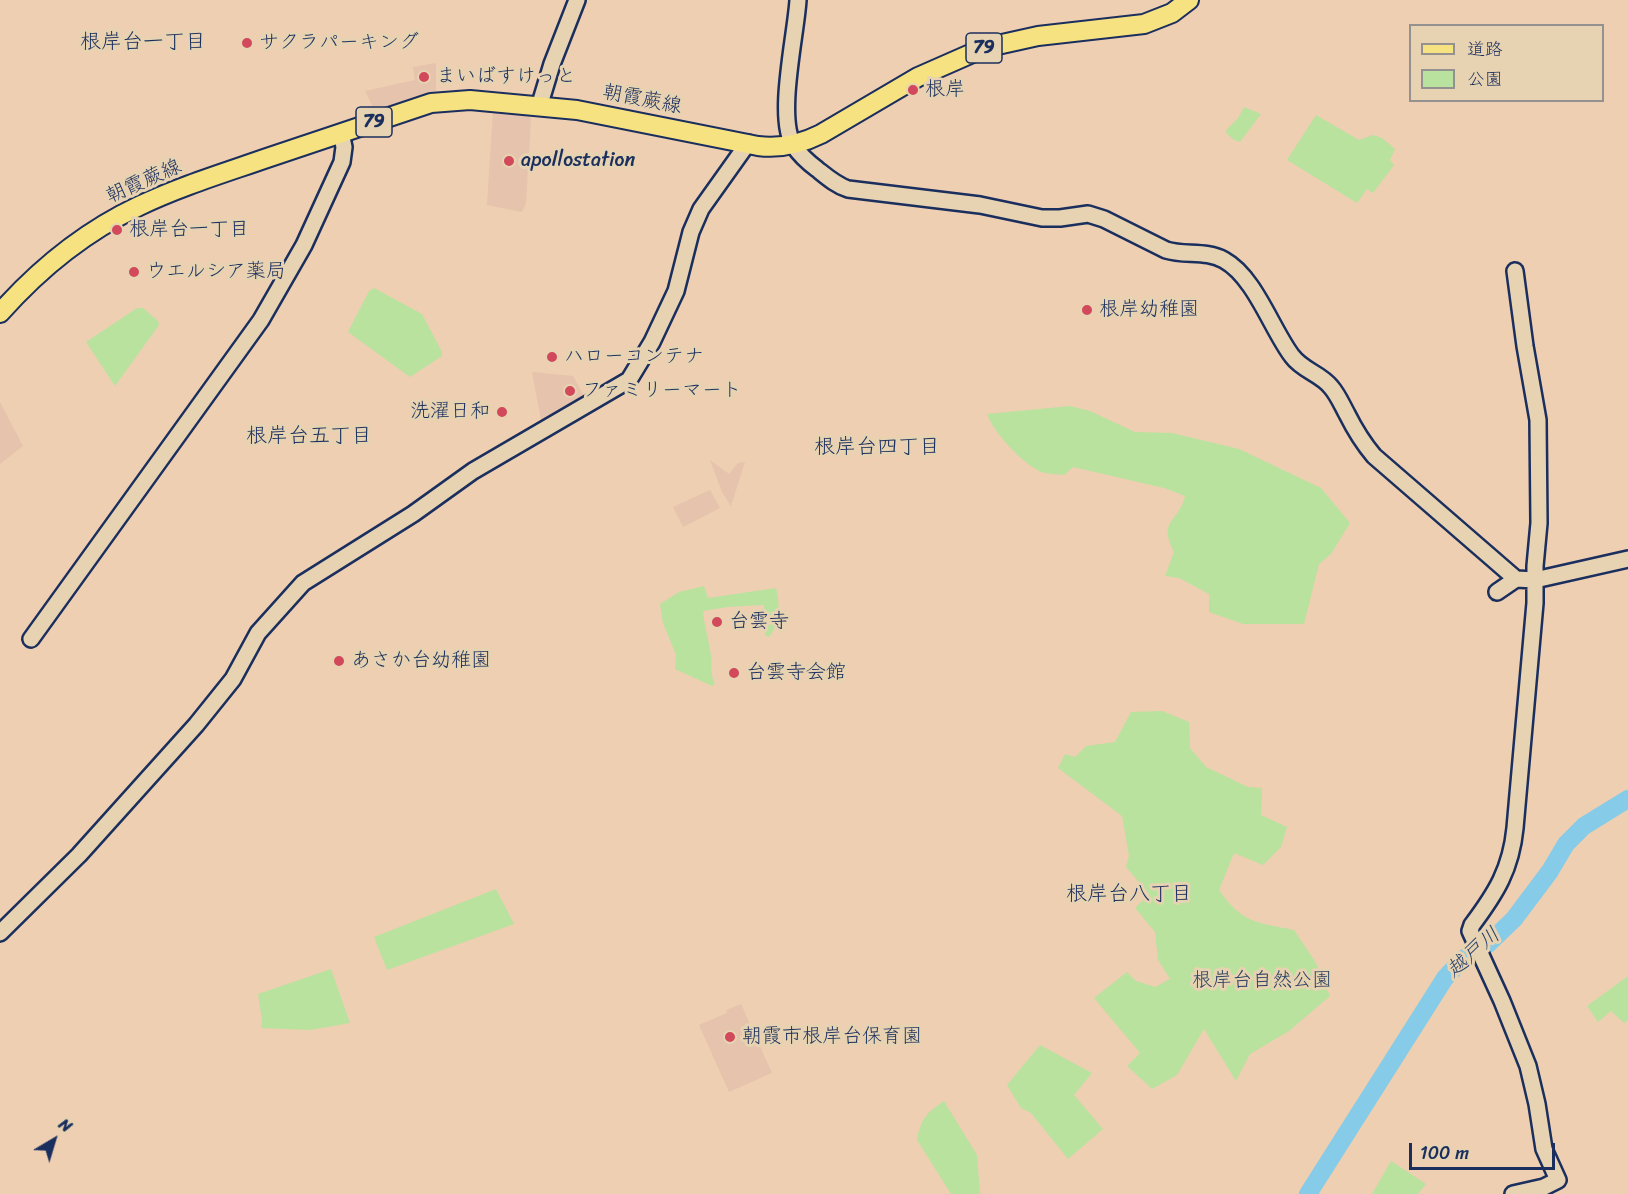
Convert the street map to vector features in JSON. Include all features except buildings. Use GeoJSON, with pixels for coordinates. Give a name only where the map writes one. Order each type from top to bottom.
{"type":"FeatureCollection","features":[{"type":"Feature","properties":{"kind":"main road","name":"朝霞蕨線"},"geometry":{"type":"LineString","coordinates":[[0,313],[25,286],[57,258],[116,217],[185,186],[431,104],[470,100],[595,113],[767,147],[794,145],[821,134],[928,72],[984,48],[1038,36],[1144,24],[1172,13],[1189,0]]}},
{"type":"Feature","properties":{"kind":"street"},"geometry":{"type":"LineString","coordinates":[[539,107],[552,64],[577,0]]}},
{"type":"Feature","properties":{"kind":"street"},"geometry":{"type":"LineString","coordinates":[[798,0],[787,93],[788,125],[794,145],[813,166],[829,179],[848,189],[980,205],[1048,219],[1088,214],[1104,219],[1141,239],[1175,253],[1208,255],[1224,260],[1239,274],[1263,306],[1292,357],[1304,369],[1323,379],[1333,389],[1360,438],[1374,456],[1516,579]]}},
{"type":"Feature","properties":{"kind":"street"},"geometry":{"type":"LineString","coordinates":[[31,639],[261,320],[304,245],[323,205],[344,153],[341,134]]}},
{"type":"Feature","properties":{"kind":"street"},"geometry":{"type":"LineString","coordinates":[[0,933],[79,855],[208,712],[233,679],[258,633],[303,583],[413,514],[473,471],[629,380],[652,342],[676,291],[691,232],[700,209],[748,143]]}},
{"type":"Feature","properties":{"kind":"street"},"geometry":{"type":"LineString","coordinates":[[1513,1194],[1544,1187],[1558,1180],[1544,1149],[1528,1066],[1470,931],[1497,891],[1514,843],[1535,603],[1539,523],[1538,420],[1515,271]]}},
{"type":"Feature","properties":{"kind":"street"},"geometry":{"type":"LineString","coordinates":[[1497,592],[1516,579],[1535,580],[1628,559]]}},
{"type":"Feature","properties":{"kind":"shaded area"},"geometry":{"type":"Polygon","coordinates":[[[436,63],[436,96],[379,113],[375,111],[365,91],[415,80],[413,67],[436,63]]]}},
{"type":"Feature","properties":{"kind":"shaded area","name":"apollostation"},"geometry":{"type":"Polygon","coordinates":[[[493,112],[528,115],[531,118],[526,203],[522,212],[487,205],[493,112]]]}},
{"type":"Feature","properties":{"kind":"shaded area"},"geometry":{"type":"Polygon","coordinates":[[[532,372],[573,376],[585,398],[545,421],[541,420],[532,372]]]}},
{"type":"Feature","properties":{"kind":"shaded area"},"geometry":{"type":"Polygon","coordinates":[[[0,402],[23,446],[0,464],[0,402]]]}},
{"type":"Feature","properties":{"kind":"shaded area"},"geometry":{"type":"Polygon","coordinates":[[[710,460],[729,474],[738,463],[745,462],[731,506],[722,492],[710,460]]]}},
{"type":"Feature","properties":{"kind":"shaded area"},"geometry":{"type":"Polygon","coordinates":[[[710,490],[720,508],[683,527],[673,507],[710,490]]]}},
{"type":"Feature","properties":{"kind":"shaded area","name":"朝霞市根岸台保育園"},"geometry":{"type":"Polygon","coordinates":[[[741,1004],[772,1073],[729,1092],[699,1025],[741,1004]]]}},
{"type":"Feature","properties":{"kind":"green space"},"geometry":{"type":"Polygon","coordinates":[[[1244,107],[1261,114],[1240,142],[1226,133],[1244,107]]]}},
{"type":"Feature","properties":{"kind":"green space"},"geometry":{"type":"Polygon","coordinates":[[[1316,115],[1359,140],[1373,135],[1382,138],[1395,149],[1390,160],[1394,165],[1373,193],[1367,189],[1357,203],[1287,160],[1316,115]]]}},
{"type":"Feature","properties":{"kind":"green space"},"geometry":{"type":"Polygon","coordinates":[[[374,288],[422,314],[442,356],[410,377],[348,332],[369,291],[374,288]]]}},
{"type":"Feature","properties":{"kind":"green space"},"geometry":{"type":"Polygon","coordinates":[[[137,308],[143,308],[158,321],[159,325],[115,386],[86,342],[137,308]]]}},
{"type":"Feature","properties":{"kind":"green space"},"geometry":{"type":"Polygon","coordinates":[[[1070,406],[1090,411],[1135,432],[1172,433],[1239,449],[1321,488],[1350,523],[1331,554],[1319,564],[1304,624],[1243,624],[1209,612],[1209,594],[1179,578],[1165,576],[1174,552],[1169,541],[1168,527],[1185,496],[1164,488],[1073,467],[1064,475],[1041,472],[1010,447],[987,414],[1070,406]]]}},
{"type":"Feature","properties":{"kind":"green space"},"geometry":{"type":"Polygon","coordinates":[[[704,586],[708,598],[776,588],[778,601],[778,620],[769,637],[765,636],[764,605],[703,611],[715,684],[712,686],[675,669],[676,655],[663,623],[660,604],[679,592],[704,586]]]}},
{"type":"Feature","properties":{"kind":"green space","name":"根岸台自然公園"},"geometry":{"type":"Polygon","coordinates":[[[1162,711],[1189,722],[1190,748],[1206,767],[1248,787],[1262,788],[1261,815],[1287,827],[1281,847],[1263,865],[1234,853],[1219,890],[1236,909],[1251,920],[1294,930],[1316,963],[1330,996],[1289,1031],[1250,1054],[1236,1081],[1204,1029],[1177,1075],[1152,1089],[1127,1066],[1140,1053],[1094,998],[1127,972],[1136,981],[1155,987],[1170,979],[1158,960],[1155,932],[1135,908],[1149,894],[1126,867],[1129,856],[1122,816],[1058,768],[1065,754],[1075,757],[1086,746],[1115,742],[1131,712],[1162,711]]]}},
{"type":"Feature","properties":{"kind":"green space"},"geometry":{"type":"Polygon","coordinates":[[[496,889],[514,924],[387,970],[374,937],[496,889]]]}},
{"type":"Feature","properties":{"kind":"green space"},"geometry":{"type":"Polygon","coordinates":[[[331,969],[350,1023],[310,1030],[261,1028],[258,994],[331,969]]]}},
{"type":"Feature","properties":{"kind":"green space"},"geometry":{"type":"Polygon","coordinates":[[[1628,976],[1628,1020],[1624,1023],[1611,1011],[1598,1022],[1587,1006],[1628,976]]]}},
{"type":"Feature","properties":{"kind":"green space"},"geometry":{"type":"Polygon","coordinates":[[[1040,1045],[1092,1073],[1074,1095],[1103,1129],[1068,1159],[1031,1113],[1021,1108],[1007,1085],[1040,1045]]]}},
{"type":"Feature","properties":{"kind":"green space"},"geometry":{"type":"Polygon","coordinates":[[[944,1101],[977,1155],[980,1194],[951,1194],[917,1140],[925,1117],[944,1101]]]}},
{"type":"Feature","properties":{"kind":"green space"},"geometry":{"type":"Polygon","coordinates":[[[1391,1161],[1426,1184],[1418,1194],[1372,1194],[1391,1161]]]}},
{"type":"Feature","properties":{"kind":"waterway","name":"越戸川"},"geometry":{"type":"LineString","coordinates":[[1308,1194],[1445,978],[1463,959],[1488,944],[1514,919],[1550,871],[1566,844],[1584,826],[1628,799]]}},
{"type":"Feature","properties":{"kind":"place","name":"サクラパーキング"},"geometry":{"type":"Point","coordinates":[247,43]}},
{"type":"Feature","properties":{"kind":"place","name":"まいばすけっと"},"geometry":{"type":"Point","coordinates":[424,77]}},
{"type":"Feature","properties":{"kind":"place","name":"根岸"},"geometry":{"type":"Point","coordinates":[913,90]}},
{"type":"Feature","properties":{"kind":"place","name":"apollostation"},"geometry":{"type":"Point","coordinates":[509,161]}},
{"type":"Feature","properties":{"kind":"place","name":"根岸台一丁目"},"geometry":{"type":"Point","coordinates":[117,230]}},
{"type":"Feature","properties":{"kind":"place","name":"ウエルシア薬局"},"geometry":{"type":"Point","coordinates":[134,272]}},
{"type":"Feature","properties":{"kind":"place","name":"根岸幼稚園"},"geometry":{"type":"Point","coordinates":[1087,310]}},
{"type":"Feature","properties":{"kind":"place","name":"ハローコンテナ"},"geometry":{"type":"Point","coordinates":[552,357]}},
{"type":"Feature","properties":{"kind":"place","name":"ファミリーマート"},"geometry":{"type":"Point","coordinates":[570,391]}},
{"type":"Feature","properties":{"kind":"place","name":"洗濯日和"},"geometry":{"type":"Point","coordinates":[502,412]}},
{"type":"Feature","properties":{"kind":"place","name":"台雲寺"},"geometry":{"type":"Point","coordinates":[717,622]}},
{"type":"Feature","properties":{"kind":"place","name":"あさか台幼稚園"},"geometry":{"type":"Point","coordinates":[339,661]}},
{"type":"Feature","properties":{"kind":"place","name":"台雲寺会館"},"geometry":{"type":"Point","coordinates":[734,673]}},
{"type":"Feature","properties":{"kind":"place","name":"朝霞市根岸台保育園"},"geometry":{"type":"Point","coordinates":[730,1037]}},
{"type":"Feature","properties":{"kind":"district","name":"根岸台一丁目"},"geometry":{"type":"Point","coordinates":[143,43]}},
{"type":"Feature","properties":{"kind":"district","name":"根岸台五丁目"},"geometry":{"type":"Point","coordinates":[309,437]}},
{"type":"Feature","properties":{"kind":"district","name":"根岸台四丁目"},"geometry":{"type":"Point","coordinates":[877,448]}},
{"type":"Feature","properties":{"kind":"district","name":"根岸台八丁目"},"geometry":{"type":"Point","coordinates":[1129,895]}}]}
